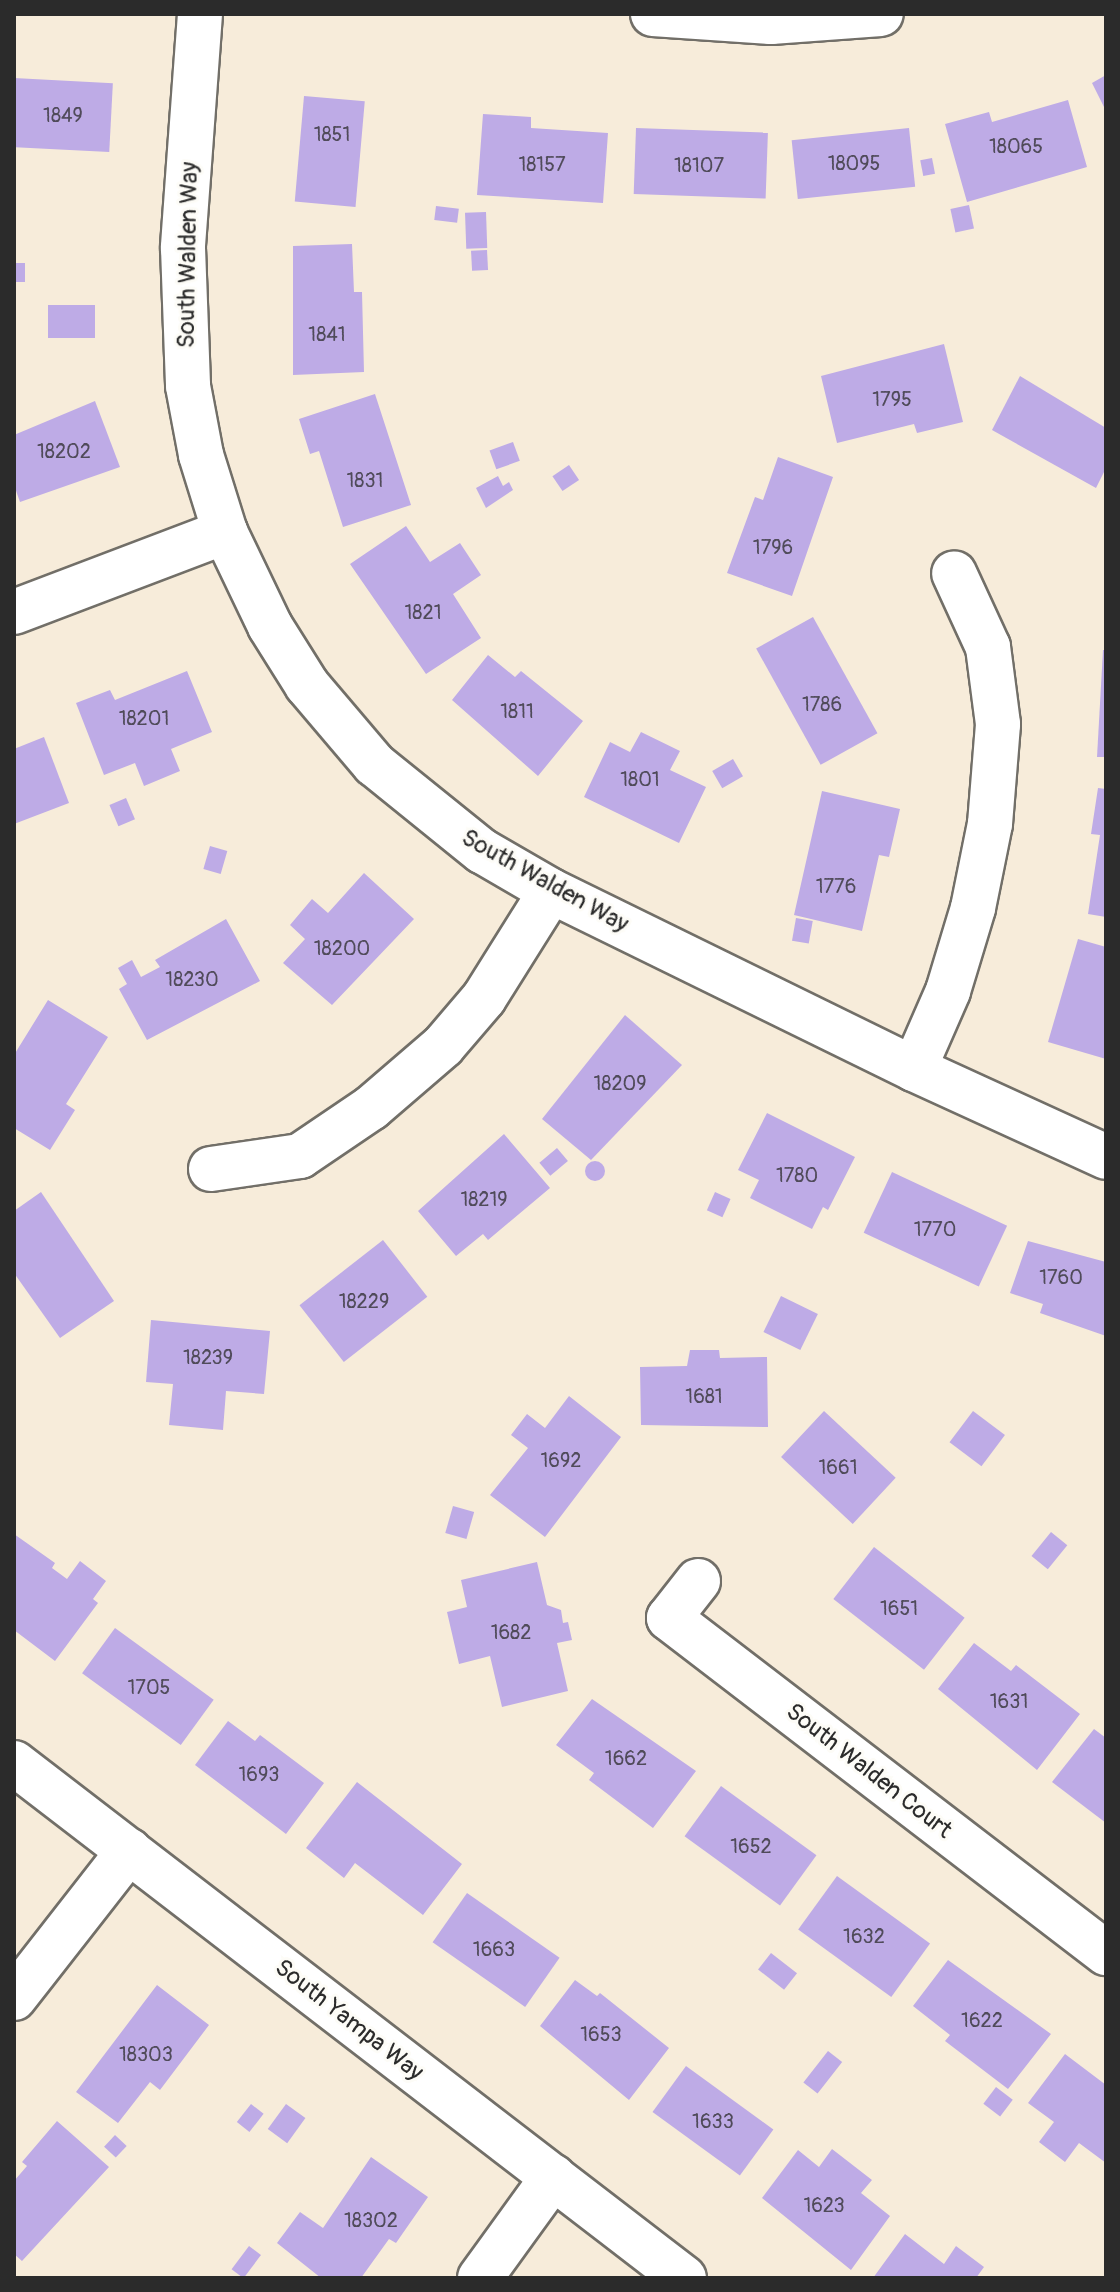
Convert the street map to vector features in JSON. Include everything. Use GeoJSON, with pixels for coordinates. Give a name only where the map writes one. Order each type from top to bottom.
{"type":"FeatureCollection","features":[{"type":"Feature","properties":{"kind":"street","name":"South Walden Way"},"geometry":{"type":"LineString","coordinates":[[200,14],[182,317],[201,455],[225,532],[270,626],[307,685],[374,764],[482,851],[551,891],[914,1069],[1106,1157]]}},
{"type":"Feature","properties":{"kind":"street"},"geometry":{"type":"LineString","coordinates":[[653,14],[736,17],[881,14]]}},
{"type":"Feature","properties":{"kind":"street"},"geometry":{"type":"LineString","coordinates":[[14,612],[225,532]]}},
{"type":"Feature","properties":{"kind":"street"},"geometry":{"type":"LineString","coordinates":[[914,1069],[948,991],[973,908],[995,767],[998,724],[988,647],[954,573]]}},
{"type":"Feature","properties":{"kind":"street"},"geometry":{"type":"LineString","coordinates":[[211,1169],[300,1156],[371,1108],[443,1046],[484,998],[551,891]]}},
{"type":"Feature","properties":{"kind":"street","name":"South Walden Court"},"geometry":{"type":"LineString","coordinates":[[698,1581],[669,1618],[1106,1953]]}},
{"type":"Feature","properties":{"kind":"street","name":"South Yampa Way"},"geometry":{"type":"LineString","coordinates":[[14,1763],[684,2278]]}},
{"type":"Feature","properties":{"kind":"street"},"geometry":{"type":"LineString","coordinates":[[14,1998],[129,1851]]}},
{"type":"Feature","properties":{"kind":"street"},"geometry":{"type":"LineString","coordinates":[[480,2278],[553,2177]]}},
{"type":"Feature","properties":{"kind":"building"},"geometry":{"type":"Polygon","coordinates":[[[1106,75],[1106,111],[1092,83],[1106,75]]]}},
{"type":"Feature","properties":{"kind":"building"},"geometry":{"type":"Polygon","coordinates":[[[14,78],[113,83],[109,152],[14,147],[14,78]]]}},
{"type":"Feature","properties":{"kind":"building"},"geometry":{"type":"Polygon","coordinates":[[[304,96],[365,101],[356,207],[295,202],[304,96]]]}},
{"type":"Feature","properties":{"kind":"building"},"geometry":{"type":"Polygon","coordinates":[[[1068,100],[1087,167],[967,202],[945,124],[989,112],[992,122],[1068,100]]]}},
{"type":"Feature","properties":{"kind":"building"},"geometry":{"type":"Polygon","coordinates":[[[483,114],[531,117],[531,128],[608,133],[603,203],[477,195],[483,114]]]}},
{"type":"Feature","properties":{"kind":"building"},"geometry":{"type":"Polygon","coordinates":[[[636,128],[768,133],[766,199],[634,194],[636,128]]]}},
{"type":"Feature","properties":{"kind":"building"},"geometry":{"type":"Polygon","coordinates":[[[909,128],[915,187],[798,199],[792,140],[909,128]]]}},
{"type":"Feature","properties":{"kind":"building"},"geometry":{"type":"Polygon","coordinates":[[[932,158],[935,174],[923,176],[920,160],[932,158]]]}},
{"type":"Feature","properties":{"kind":"building"},"geometry":{"type":"Polygon","coordinates":[[[969,205],[974,228],[955,232],[950,209],[969,205]]]}},
{"type":"Feature","properties":{"kind":"building"},"geometry":{"type":"Polygon","coordinates":[[[436,206],[459,209],[457,223],[434,220],[436,206]]]}},
{"type":"Feature","properties":{"kind":"building"},"geometry":{"type":"Polygon","coordinates":[[[486,212],[487,248],[466,249],[465,213],[486,212]]]}},
{"type":"Feature","properties":{"kind":"building"},"geometry":{"type":"Polygon","coordinates":[[[352,244],[354,292],[362,292],[364,372],[293,375],[293,246],[352,244]]]}},
{"type":"Feature","properties":{"kind":"building"},"geometry":{"type":"Polygon","coordinates":[[[487,250],[488,270],[472,271],[471,251],[487,250]]]}},
{"type":"Feature","properties":{"kind":"building"},"geometry":{"type":"Polygon","coordinates":[[[14,263],[25,263],[25,282],[14,282],[14,263]]]}},
{"type":"Feature","properties":{"kind":"building"},"geometry":{"type":"Polygon","coordinates":[[[48,305],[95,305],[95,338],[48,338],[48,305]]]}},
{"type":"Feature","properties":{"kind":"building"},"geometry":{"type":"Polygon","coordinates":[[[944,344],[963,422],[917,433],[914,424],[837,443],[821,376],[944,344]]]}},
{"type":"Feature","properties":{"kind":"building"},"geometry":{"type":"Polygon","coordinates":[[[1020,376],[1106,428],[1106,468],[1096,488],[992,430],[1020,376]]]}},
{"type":"Feature","properties":{"kind":"building"},"geometry":{"type":"Polygon","coordinates":[[[375,394],[411,505],[343,527],[319,451],[310,454],[299,419],[375,394]]]}},
{"type":"Feature","properties":{"kind":"building"},"geometry":{"type":"Polygon","coordinates":[[[95,401],[120,467],[20,502],[14,485],[14,435],[95,401]]]}},
{"type":"Feature","properties":{"kind":"building"},"geometry":{"type":"Polygon","coordinates":[[[513,442],[520,461],[496,469],[490,451],[513,442]]]}},
{"type":"Feature","properties":{"kind":"building"},"geometry":{"type":"Polygon","coordinates":[[[778,457],[833,477],[792,596],[727,573],[755,497],[763,500],[778,457]]]}},
{"type":"Feature","properties":{"kind":"building"},"geometry":{"type":"Polygon","coordinates":[[[569,465],[579,480],[562,491],[552,476],[569,465]]]}},
{"type":"Feature","properties":{"kind":"building"},"geometry":{"type":"Polygon","coordinates":[[[498,476],[503,486],[509,482],[513,490],[486,508],[476,488],[498,476]]]}},
{"type":"Feature","properties":{"kind":"building"},"geometry":{"type":"Polygon","coordinates":[[[406,526],[430,562],[460,543],[481,575],[453,594],[481,638],[426,674],[350,564],[406,526]]]}},
{"type":"Feature","properties":{"kind":"building"},"geometry":{"type":"Polygon","coordinates":[[[813,617],[877,733],[821,765],[756,649],[813,617]]]}},
{"type":"Feature","properties":{"kind":"building"},"geometry":{"type":"Polygon","coordinates":[[[1103,650],[1106,650],[1106,757],[1097,757],[1103,650]]]}},
{"type":"Feature","properties":{"kind":"building"},"geometry":{"type":"Polygon","coordinates":[[[488,655],[515,677],[521,671],[583,721],[538,776],[452,700],[488,655]]]}},
{"type":"Feature","properties":{"kind":"building"},"geometry":{"type":"Polygon","coordinates":[[[187,671],[212,732],[171,749],[180,771],[144,786],[135,763],[104,775],[76,703],[110,690],[115,700],[187,671]]]}},
{"type":"Feature","properties":{"kind":"building"},"geometry":{"type":"Polygon","coordinates":[[[641,732],[680,751],[670,770],[706,787],[679,843],[584,797],[610,742],[630,752],[641,732]]]}},
{"type":"Feature","properties":{"kind":"building"},"geometry":{"type":"Polygon","coordinates":[[[44,737],[69,803],[14,824],[14,749],[44,737]]]}},
{"type":"Feature","properties":{"kind":"building"},"geometry":{"type":"Polygon","coordinates":[[[733,759],[743,776],[722,788],[712,771],[733,759]]]}},
{"type":"Feature","properties":{"kind":"building"},"geometry":{"type":"Polygon","coordinates":[[[1098,788],[1106,789],[1106,917],[1088,914],[1100,835],[1091,834],[1098,788]]]}},
{"type":"Feature","properties":{"kind":"building"},"geometry":{"type":"Polygon","coordinates":[[[822,791],[900,809],[889,857],[879,855],[862,931],[794,915],[822,791]]]}},
{"type":"Feature","properties":{"kind":"building"},"geometry":{"type":"Polygon","coordinates":[[[126,798],[135,819],[118,826],[109,805],[126,798]]]}},
{"type":"Feature","properties":{"kind":"building"},"geometry":{"type":"Polygon","coordinates":[[[210,846],[227,851],[221,874],[203,869],[210,846]]]}},
{"type":"Feature","properties":{"kind":"building"},"geometry":{"type":"Polygon","coordinates":[[[364,873],[414,919],[332,1005],[283,963],[305,939],[290,925],[312,899],[328,913],[364,873]]]}},
{"type":"Feature","properties":{"kind":"building"},"geometry":{"type":"Polygon","coordinates":[[[796,918],[813,921],[809,944],[792,941],[796,918]]]}},
{"type":"Feature","properties":{"kind":"building"},"geometry":{"type":"Polygon","coordinates":[[[226,919],[260,981],[147,1040],[119,989],[127,984],[118,968],[132,960],[141,977],[160,967],[155,960],[226,919]]]}},
{"type":"Feature","properties":{"kind":"building"},"geometry":{"type":"Polygon","coordinates":[[[1078,939],[1106,947],[1106,1059],[1048,1042],[1078,939]]]}},
{"type":"Feature","properties":{"kind":"building"},"geometry":{"type":"Polygon","coordinates":[[[48,1000],[108,1037],[66,1104],[75,1110],[50,1150],[14,1128],[14,1055],[48,1000]]]}},
{"type":"Feature","properties":{"kind":"building"},"geometry":{"type":"Polygon","coordinates":[[[625,1015],[682,1065],[591,1160],[542,1119],[625,1015]]]}},
{"type":"Feature","properties":{"kind":"building"},"geometry":{"type":"Polygon","coordinates":[[[767,1113],[855,1157],[828,1210],[823,1207],[812,1229],[750,1198],[759,1180],[738,1170],[767,1113]]]}},
{"type":"Feature","properties":{"kind":"building"},"geometry":{"type":"Polygon","coordinates":[[[504,1134],[550,1188],[488,1240],[483,1234],[456,1256],[418,1211],[504,1134]]]}},
{"type":"Feature","properties":{"kind":"building"},"geometry":{"type":"Polygon","coordinates":[[[557,1148],[568,1161],[550,1176],[539,1163],[557,1148]]]}},
{"type":"Feature","properties":{"kind":"building"},"geometry":{"type":"Polygon","coordinates":[[[595,1161],[602,1164],[605,1171],[602,1178],[595,1181],[588,1178],[585,1171],[588,1164],[595,1161]]]}},
{"type":"Feature","properties":{"kind":"building"},"geometry":{"type":"Polygon","coordinates":[[[892,1172],[1007,1226],[979,1286],[864,1233],[892,1172]]]}},
{"type":"Feature","properties":{"kind":"building"},"geometry":{"type":"Polygon","coordinates":[[[41,1192],[114,1301],[60,1338],[14,1273],[14,1211],[41,1192]]]}},
{"type":"Feature","properties":{"kind":"building"},"geometry":{"type":"Polygon","coordinates":[[[715,1192],[731,1199],[722,1217],[707,1210],[715,1192]]]}},
{"type":"Feature","properties":{"kind":"building"},"geometry":{"type":"Polygon","coordinates":[[[383,1240],[427,1297],[344,1362],[299,1305],[383,1240]]]}},
{"type":"Feature","properties":{"kind":"building"},"geometry":{"type":"Polygon","coordinates":[[[1028,1241],[1106,1262],[1106,1336],[1040,1313],[1043,1304],[1010,1293],[1028,1241]]]}},
{"type":"Feature","properties":{"kind":"building"},"geometry":{"type":"Polygon","coordinates":[[[781,1296],[818,1314],[800,1350],[763,1332],[781,1296]]]}},
{"type":"Feature","properties":{"kind":"building"},"geometry":{"type":"Polygon","coordinates":[[[151,1320],[270,1331],[264,1394],[226,1391],[223,1430],[169,1425],[173,1384],[146,1382],[151,1320]]]}},
{"type":"Feature","properties":{"kind":"building"},"geometry":{"type":"Polygon","coordinates":[[[690,1350],[719,1350],[720,1358],[767,1357],[768,1427],[641,1425],[640,1367],[687,1366],[690,1350]]]}},
{"type":"Feature","properties":{"kind":"building"},"geometry":{"type":"Polygon","coordinates":[[[569,1396],[621,1437],[545,1537],[490,1495],[528,1448],[511,1435],[527,1414],[545,1428],[569,1396]]]}},
{"type":"Feature","properties":{"kind":"building"},"geometry":{"type":"Polygon","coordinates":[[[824,1411],[896,1478],[853,1524],[781,1457],[824,1411]]]}},
{"type":"Feature","properties":{"kind":"building"},"geometry":{"type":"Polygon","coordinates":[[[973,1411],[1005,1435],[981,1466],[950,1442],[973,1411]]]}},
{"type":"Feature","properties":{"kind":"building"},"geometry":{"type":"Polygon","coordinates":[[[453,1506],[474,1512],[466,1539],[445,1533],[453,1506]]]}},
{"type":"Feature","properties":{"kind":"building"},"geometry":{"type":"Polygon","coordinates":[[[1051,1532],[1067,1545],[1048,1569],[1031,1556],[1051,1532]]]}},
{"type":"Feature","properties":{"kind":"building"},"geometry":{"type":"Polygon","coordinates":[[[14,1534],[55,1563],[52,1568],[67,1579],[80,1561],[106,1581],[93,1599],[98,1603],[55,1661],[14,1630],[14,1534]]]}},
{"type":"Feature","properties":{"kind":"building"},"geometry":{"type":"Polygon","coordinates":[[[874,1547],[965,1618],[924,1670],[833,1599],[874,1547]]]}},
{"type":"Feature","properties":{"kind":"building"},"geometry":{"type":"Polygon","coordinates":[[[537,1562],[547,1605],[561,1610],[563,1623],[568,1622],[572,1640],[557,1643],[568,1691],[502,1707],[490,1656],[459,1664],[447,1612],[467,1607],[461,1580],[537,1562]]]}},
{"type":"Feature","properties":{"kind":"building"},"geometry":{"type":"Polygon","coordinates":[[[115,1628],[214,1700],[181,1745],[82,1673],[115,1628]]]}},
{"type":"Feature","properties":{"kind":"building"},"geometry":{"type":"Polygon","coordinates":[[[974,1643],[1011,1671],[1016,1665],[1080,1714],[1037,1770],[938,1689],[974,1643]]]}},
{"type":"Feature","properties":{"kind":"building"},"geometry":{"type":"Polygon","coordinates":[[[592,1699],[696,1771],[653,1828],[589,1780],[594,1773],[556,1745],[592,1699]]]}},
{"type":"Feature","properties":{"kind":"building"},"geometry":{"type":"Polygon","coordinates":[[[228,1721],[255,1741],[260,1735],[324,1783],[286,1834],[195,1765],[228,1721]]]}},
{"type":"Feature","properties":{"kind":"building"},"geometry":{"type":"Polygon","coordinates":[[[1094,1729],[1106,1738],[1106,1823],[1052,1782],[1094,1729]]]}},
{"type":"Feature","properties":{"kind":"building"},"geometry":{"type":"Polygon","coordinates":[[[357,1782],[462,1864],[423,1915],[355,1863],[344,1878],[306,1848],[357,1782]]]}},
{"type":"Feature","properties":{"kind":"building"},"geometry":{"type":"Polygon","coordinates":[[[721,1786],[816,1855],[780,1906],[685,1836],[721,1786]]]}},
{"type":"Feature","properties":{"kind":"building"},"geometry":{"type":"Polygon","coordinates":[[[837,1876],[930,1944],[891,1997],[798,1929],[837,1876]]]}},
{"type":"Feature","properties":{"kind":"building"},"geometry":{"type":"Polygon","coordinates":[[[467,1893],[560,1958],[525,2007],[433,1942],[467,1893]]]}},
{"type":"Feature","properties":{"kind":"building"},"geometry":{"type":"Polygon","coordinates":[[[771,1953],[797,1973],[784,1990],[758,1970],[771,1953]]]}},
{"type":"Feature","properties":{"kind":"building"},"geometry":{"type":"Polygon","coordinates":[[[948,1960],[1051,2034],[1008,2089],[945,2041],[950,2035],[913,2006],[948,1960]]]}},
{"type":"Feature","properties":{"kind":"building"},"geometry":{"type":"Polygon","coordinates":[[[575,1980],[597,1996],[600,1993],[669,2048],[629,2100],[540,2026],[575,1980]]]}},
{"type":"Feature","properties":{"kind":"building"},"geometry":{"type":"Polygon","coordinates":[[[157,1985],[209,2025],[160,2090],[150,2082],[118,2123],[76,2092],[157,1985]]]}},
{"type":"Feature","properties":{"kind":"building"},"geometry":{"type":"Polygon","coordinates":[[[828,2051],[842,2062],[818,2094],[803,2083],[828,2051]]]}},
{"type":"Feature","properties":{"kind":"building"},"geometry":{"type":"Polygon","coordinates":[[[1065,2054],[1106,2085],[1106,2163],[1079,2143],[1065,2162],[1039,2142],[1054,2122],[1028,2103],[1065,2054]]]}},
{"type":"Feature","properties":{"kind":"building"},"geometry":{"type":"Polygon","coordinates":[[[686,2066],[773,2129],[740,2176],[652,2112],[686,2066]]]}},
{"type":"Feature","properties":{"kind":"building"},"geometry":{"type":"Polygon","coordinates":[[[996,2087],[1013,2100],[1000,2116],[983,2104],[996,2087]]]}},
{"type":"Feature","properties":{"kind":"building"},"geometry":{"type":"Polygon","coordinates":[[[251,2104],[264,2114],[249,2132],[237,2122],[251,2104]]]}},
{"type":"Feature","properties":{"kind":"building"},"geometry":{"type":"Polygon","coordinates":[[[286,2104],[305,2118],[287,2143],[268,2129],[286,2104]]]}},
{"type":"Feature","properties":{"kind":"building"},"geometry":{"type":"Polygon","coordinates":[[[57,2121],[109,2167],[22,2261],[14,2254],[14,2181],[27,2166],[22,2162],[57,2121]]]}},
{"type":"Feature","properties":{"kind":"building"},"geometry":{"type":"Polygon","coordinates":[[[115,2135],[127,2146],[116,2158],[104,2147],[115,2135]]]}},
{"type":"Feature","properties":{"kind":"building"},"geometry":{"type":"Polygon","coordinates":[[[832,2149],[872,2180],[861,2193],[890,2216],[851,2270],[762,2198],[798,2150],[819,2167],[832,2149]]]}},
{"type":"Feature","properties":{"kind":"building"},"geometry":{"type":"Polygon","coordinates":[[[371,2157],[428,2197],[396,2243],[389,2239],[361,2278],[321,2278],[277,2243],[300,2212],[323,2228],[371,2157]]]}},
{"type":"Feature","properties":{"kind":"building"},"geometry":{"type":"Polygon","coordinates":[[[905,2234],[944,2264],[956,2246],[984,2267],[976,2278],[873,2278],[905,2234]]]}},
{"type":"Feature","properties":{"kind":"building"},"geometry":{"type":"Polygon","coordinates":[[[249,2246],[261,2255],[244,2278],[232,2269],[249,2246]]]}}]}
